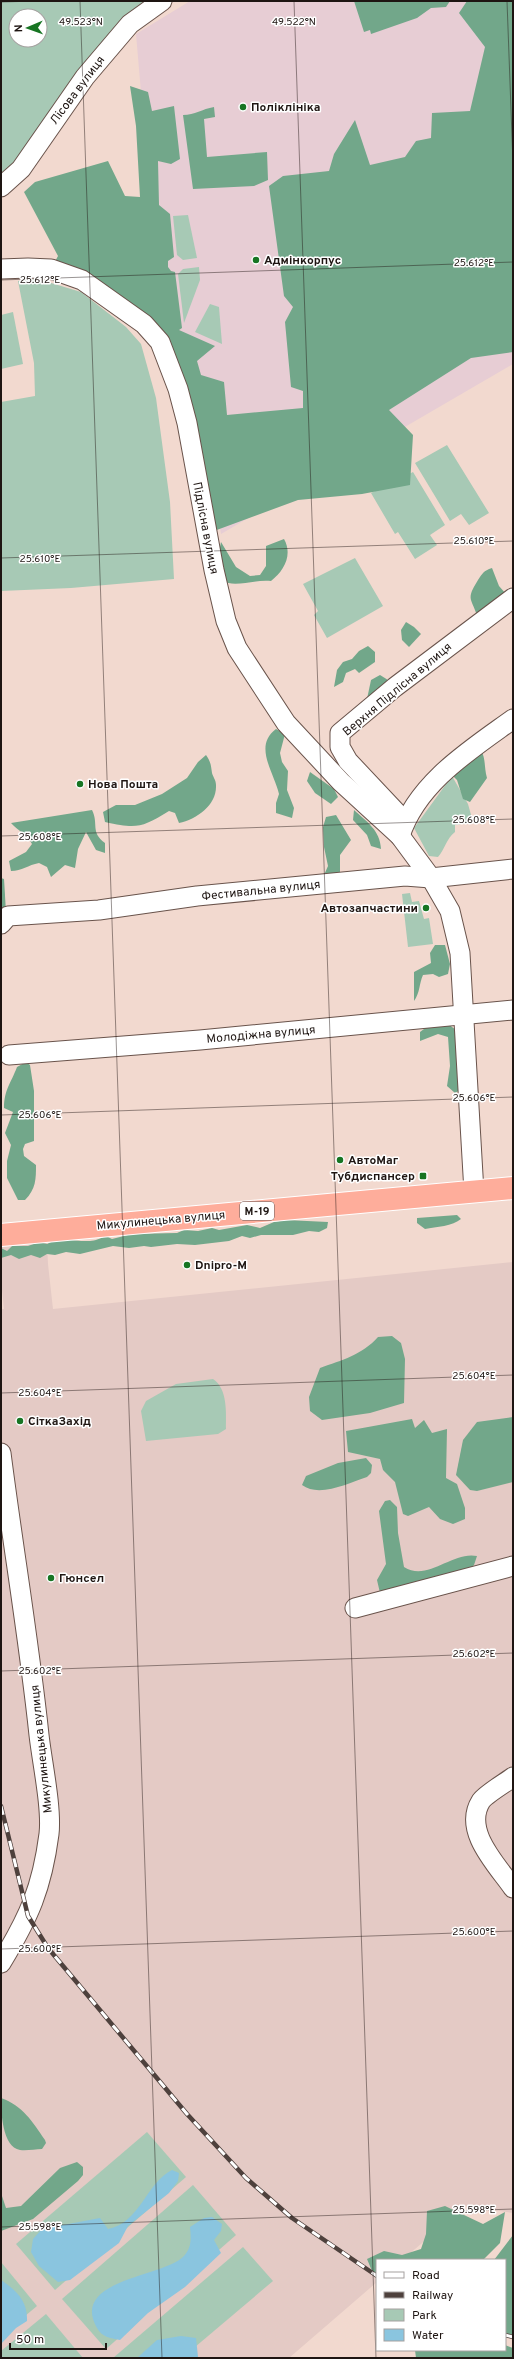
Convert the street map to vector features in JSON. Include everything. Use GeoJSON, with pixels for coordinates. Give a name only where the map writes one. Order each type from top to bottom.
{"type":"FeatureCollection","features":[{"type":"Feature","properties":{"kind":"highway","name":"Микулинецька вулиця"},"geometry":{"type":"LineString","coordinates":[[1,1235],[513,1188]]}},
{"type":"Feature","properties":{"kind":"street","name":"Лісова вулиця"},"geometry":{"type":"LineString","coordinates":[[1,188],[21,169],[84,77],[125,30],[162,1]]}},
{"type":"Feature","properties":{"kind":"street","name":"Підлісна вулиця"},"geometry":{"type":"LineString","coordinates":[[1,269],[51,269],[82,280],[144,324],[160,342],[178,389],[187,423],[212,563],[226,621],[237,648],[286,723],[341,782],[400,836],[431,878],[450,912],[460,953],[474,1192]]}},
{"type":"Feature","properties":{"kind":"street","name":"Верхня Підлісна вулиця"},"geometry":{"type":"LineString","coordinates":[[400,836],[396,812],[348,761],[340,747],[340,733],[406,678],[513,598]]}},
{"type":"Feature","properties":{"kind":"street"},"geometry":{"type":"LineString","coordinates":[[400,836],[411,810],[447,769],[467,752],[513,720]]}},
{"type":"Feature","properties":{"kind":"street","name":"Фестивальна вулиця"},"geometry":{"type":"LineString","coordinates":[[5,920],[99,910],[198,896],[406,876],[431,878],[513,869]]}},
{"type":"Feature","properties":{"kind":"street","name":"Молодіжна вулиця"},"geometry":{"type":"LineString","coordinates":[[9,1055],[513,1010]]}},
{"type":"Feature","properties":{"kind":"street","name":"Микулинецька вулиця"},"geometry":{"type":"LineString","coordinates":[[1,1453],[13,1544],[29,1644],[49,1832],[39,1888],[28,1916],[1,1963]]}},
{"type":"Feature","properties":{"kind":"street"},"geometry":{"type":"LineString","coordinates":[[355,1608],[513,1566]]}},
{"type":"Feature","properties":{"kind":"street"},"geometry":{"type":"LineString","coordinates":[[513,1777],[481,1801],[476,1820],[479,1838],[513,1888]]}},
{"type":"Feature","properties":{"kind":"shaded area"},"geometry":{"type":"Polygon","coordinates":[[[190,1],[503,1],[513,24],[513,364],[221,534],[212,479],[185,371],[161,324],[136,34],[190,1]]]}},
{"type":"Feature","properties":{"kind":"shaded area"},"geometry":{"type":"Polygon","coordinates":[[[46,1225],[48,1264],[53,1309],[513,1262],[513,2213],[466,2206],[403,2259],[376,2259],[376,2283],[289,2358],[1,2358],[1,1309],[4,1309],[1,1281],[1,1228],[46,1225]]]}},
{"type":"Feature","properties":{"kind":"green space"},"geometry":{"type":"Polygon","coordinates":[[[1,1],[153,1],[10,172],[1,177],[1,1]]]}},
{"type":"Feature","properties":{"kind":"green space"},"geometry":{"type":"Polygon","coordinates":[[[354,1],[450,1],[446,7],[431,8],[417,18],[371,34],[370,30],[364,32],[354,1]]]}},
{"type":"Feature","properties":{"kind":"green space"},"geometry":{"type":"Polygon","coordinates":[[[467,1],[513,1],[513,352],[471,358],[389,410],[413,435],[410,485],[362,494],[298,500],[214,531],[167,343],[168,337],[163,338],[51,269],[58,256],[24,192],[35,182],[108,161],[125,196],[140,197],[136,126],[130,86],[148,92],[152,111],[174,106],[180,159],[171,164],[158,161],[159,205],[170,214],[174,257],[168,261],[168,267],[171,271],[175,272],[182,328],[179,330],[215,346],[197,361],[201,375],[224,382],[227,415],[303,408],[303,391],[291,387],[285,322],[293,307],[284,296],[269,186],[283,176],[329,171],[334,154],[355,120],[370,165],[405,157],[416,141],[431,138],[432,113],[470,111],[485,47],[459,13],[467,1]]]}},
{"type":"Feature","properties":{"kind":"green space"},"geometry":{"type":"Polygon","coordinates":[[[214,107],[215,117],[204,119],[207,157],[267,152],[268,180],[254,186],[193,189],[183,115],[214,107]]]}},
{"type":"Feature","properties":{"kind":"green space"},"geometry":{"type":"Polygon","coordinates":[[[188,215],[197,258],[183,260],[177,255],[173,216],[188,215]]]}},
{"type":"Feature","properties":{"kind":"green space"},"geometry":{"type":"Polygon","coordinates":[[[199,267],[200,280],[184,323],[178,274],[183,269],[199,267]]]}},
{"type":"Feature","properties":{"kind":"green space"},"geometry":{"type":"Polygon","coordinates":[[[38,279],[81,292],[126,327],[141,344],[156,398],[170,502],[174,579],[71,588],[1,591],[1,402],[35,396],[34,363],[18,281],[38,279]]]}},
{"type":"Feature","properties":{"kind":"green space"},"geometry":{"type":"Polygon","coordinates":[[[210,304],[219,307],[222,344],[195,332],[210,304]]]}},
{"type":"Feature","properties":{"kind":"green space"},"geometry":{"type":"Polygon","coordinates":[[[13,312],[23,364],[1,369],[1,315],[13,312]]]}},
{"type":"Feature","properties":{"kind":"green space"},"geometry":{"type":"Polygon","coordinates":[[[447,445],[489,513],[469,525],[461,514],[450,521],[415,463],[447,445]]]}},
{"type":"Feature","properties":{"kind":"green space"},"geometry":{"type":"Polygon","coordinates":[[[413,472],[445,525],[430,535],[437,545],[415,559],[398,532],[395,534],[371,493],[413,472]]]}},
{"type":"Feature","properties":{"kind":"green space"},"geometry":{"type":"Polygon","coordinates":[[[284,539],[288,551],[286,562],[280,572],[271,581],[233,584],[222,581],[219,552],[221,542],[236,567],[250,576],[260,575],[266,566],[266,546],[284,539]]]}},
{"type":"Feature","properties":{"kind":"green space"},"geometry":{"type":"Polygon","coordinates":[[[355,558],[383,606],[327,638],[314,615],[318,611],[303,584],[355,558]]]}},
{"type":"Feature","properties":{"kind":"green space"},"geometry":{"type":"Polygon","coordinates":[[[492,568],[499,586],[506,594],[496,599],[478,619],[471,599],[472,592],[482,574],[492,568]]]}},
{"type":"Feature","properties":{"kind":"green space"},"geometry":{"type":"Polygon","coordinates":[[[406,622],[421,634],[409,647],[402,640],[401,630],[406,622]]]}},
{"type":"Feature","properties":{"kind":"green space"},"geometry":{"type":"Polygon","coordinates":[[[368,646],[375,652],[375,662],[359,673],[355,669],[346,673],[343,682],[334,687],[337,670],[343,662],[352,659],[359,651],[368,646]]]}},
{"type":"Feature","properties":{"kind":"green space"},"geometry":{"type":"Polygon","coordinates":[[[380,675],[388,680],[387,690],[367,699],[371,680],[380,675]]]}},
{"type":"Feature","properties":{"kind":"green space"},"geometry":{"type":"Polygon","coordinates":[[[276,729],[285,734],[280,753],[282,762],[288,771],[287,790],[294,808],[292,818],[276,813],[276,803],[279,794],[267,760],[266,743],[269,736],[276,729]]]}},
{"type":"Feature","properties":{"kind":"green space"},"geometry":{"type":"Polygon","coordinates":[[[481,750],[484,757],[487,778],[470,802],[463,799],[457,780],[450,773],[481,750]]]}},
{"type":"Feature","properties":{"kind":"green space"},"geometry":{"type":"Polygon","coordinates":[[[206,755],[210,762],[212,773],[216,782],[215,792],[213,799],[205,810],[193,818],[179,823],[175,813],[169,811],[152,821],[138,826],[125,826],[105,822],[103,812],[116,805],[135,805],[162,794],[187,778],[198,762],[206,755]]]}},
{"type":"Feature","properties":{"kind":"green space"},"geometry":{"type":"Polygon","coordinates":[[[310,772],[334,789],[338,797],[331,804],[315,793],[307,781],[310,772]]]}},
{"type":"Feature","properties":{"kind":"green space"},"geometry":{"type":"Polygon","coordinates":[[[452,776],[468,804],[473,822],[455,825],[455,832],[438,857],[429,856],[414,828],[452,776]]]}},
{"type":"Feature","properties":{"kind":"green space"},"geometry":{"type":"Polygon","coordinates":[[[92,810],[96,831],[100,839],[105,843],[105,853],[96,850],[86,832],[78,849],[75,868],[65,865],[51,877],[47,867],[39,863],[11,871],[9,861],[26,852],[32,844],[28,838],[11,823],[92,810]]]}},
{"type":"Feature","properties":{"kind":"green space"},"geometry":{"type":"Polygon","coordinates":[[[354,810],[375,831],[380,842],[381,849],[371,846],[367,835],[353,820],[354,810]]]}},
{"type":"Feature","properties":{"kind":"green space"},"geometry":{"type":"Polygon","coordinates":[[[336,815],[351,840],[340,855],[340,875],[324,875],[328,866],[324,847],[323,827],[326,817],[336,815]]]}},
{"type":"Feature","properties":{"kind":"green space"},"geometry":{"type":"Polygon","coordinates":[[[1,878],[4,879],[6,912],[1,918],[1,878]]]}},
{"type":"Feature","properties":{"kind":"green space"},"geometry":{"type":"Polygon","coordinates":[[[410,893],[412,902],[419,901],[424,919],[429,918],[433,944],[408,947],[402,894],[410,893]]]}},
{"type":"Feature","properties":{"kind":"green space"},"geometry":{"type":"Polygon","coordinates":[[[435,945],[445,945],[450,964],[448,974],[439,977],[433,974],[423,975],[414,1001],[414,972],[431,963],[430,953],[435,945]]]}},
{"type":"Feature","properties":{"kind":"green space"},"geometry":{"type":"Polygon","coordinates":[[[448,1024],[456,1030],[462,1089],[455,1093],[447,1086],[450,1066],[448,1037],[438,1034],[420,1041],[420,1032],[428,1026],[448,1024]]]}},
{"type":"Feature","properties":{"kind":"green space"},"geometry":{"type":"Polygon","coordinates":[[[26,1062],[30,1065],[34,1091],[34,1141],[25,1144],[23,1149],[24,1156],[36,1165],[36,1175],[35,1184],[29,1196],[25,1200],[18,1200],[7,1178],[7,1161],[11,1145],[5,1133],[13,1112],[4,1108],[4,1102],[17,1067],[26,1062]]]}},
{"type":"Feature","properties":{"kind":"green space"},"geometry":{"type":"Polygon","coordinates":[[[457,1215],[461,1219],[444,1226],[425,1229],[417,1223],[417,1218],[457,1215]]]}},
{"type":"Feature","properties":{"kind":"green space"},"geometry":{"type":"Polygon","coordinates":[[[286,1220],[328,1222],[327,1228],[319,1232],[309,1231],[293,1235],[261,1235],[250,1238],[242,1236],[229,1241],[195,1245],[177,1244],[129,1248],[113,1246],[80,1254],[66,1252],[55,1255],[47,1254],[40,1258],[31,1255],[19,1259],[11,1255],[1,1258],[1,1248],[7,1251],[12,1246],[28,1246],[39,1242],[47,1244],[57,1240],[92,1241],[106,1236],[112,1239],[132,1234],[177,1233],[184,1230],[198,1231],[212,1228],[219,1230],[247,1225],[260,1228],[274,1222],[286,1220]]]}},
{"type":"Feature","properties":{"kind":"green space"},"geometry":{"type":"Polygon","coordinates":[[[392,1336],[401,1343],[405,1359],[404,1403],[370,1413],[322,1420],[310,1411],[309,1397],[320,1368],[358,1353],[378,1337],[392,1336]]]}},
{"type":"Feature","properties":{"kind":"green space"},"geometry":{"type":"Polygon","coordinates":[[[213,1379],[218,1383],[224,1395],[226,1429],[218,1434],[146,1441],[141,1411],[146,1401],[176,1384],[213,1379]]]}},
{"type":"Feature","properties":{"kind":"green space"},"geometry":{"type":"Polygon","coordinates":[[[513,1417],[513,1482],[477,1491],[470,1490],[456,1475],[463,1440],[477,1422],[513,1417]]]}},
{"type":"Feature","properties":{"kind":"green space"},"geometry":{"type":"Polygon","coordinates":[[[412,1419],[415,1428],[424,1420],[432,1433],[447,1429],[446,1478],[457,1484],[465,1508],[465,1519],[453,1524],[440,1519],[429,1507],[408,1516],[403,1514],[395,1482],[383,1470],[380,1459],[348,1452],[346,1431],[412,1419]]]}},
{"type":"Feature","properties":{"kind":"green space"},"geometry":{"type":"Polygon","coordinates":[[[366,1458],[372,1465],[371,1473],[367,1477],[343,1486],[325,1490],[309,1489],[302,1485],[306,1476],[338,1463],[366,1458]]]}},
{"type":"Feature","properties":{"kind":"green space"},"geometry":{"type":"Polygon","coordinates":[[[390,1500],[397,1507],[398,1533],[404,1567],[413,1571],[422,1571],[458,1558],[477,1556],[474,1565],[463,1576],[380,1593],[377,1580],[386,1564],[379,1511],[385,1501],[390,1500]]]}},
{"type":"Feature","properties":{"kind":"green space"},"geometry":{"type":"Polygon","coordinates":[[[1,2098],[15,2105],[31,2120],[45,2140],[46,2143],[42,2149],[20,2150],[9,2142],[2,2119],[1,2098]]]}},
{"type":"Feature","properties":{"kind":"green space"},"geometry":{"type":"Polygon","coordinates":[[[147,2132],[186,2177],[55,2290],[16,2244],[147,2132]]]}},
{"type":"Feature","properties":{"kind":"green space"},"geometry":{"type":"Polygon","coordinates":[[[77,2162],[83,2167],[83,2175],[78,2181],[33,2219],[1,2231],[1,2193],[6,2208],[21,2206],[60,2168],[77,2162]]]}},
{"type":"Feature","properties":{"kind":"green space"},"geometry":{"type":"Polygon","coordinates":[[[193,2185],[236,2235],[106,2349],[62,2299],[193,2185]]]}},
{"type":"Feature","properties":{"kind":"green space"},"geometry":{"type":"Polygon","coordinates":[[[445,2206],[483,2224],[505,2212],[500,2243],[484,2259],[376,2259],[376,2274],[372,2271],[367,2259],[384,2251],[402,2255],[421,2249],[426,2234],[427,2211],[445,2206]]]}},
{"type":"Feature","properties":{"kind":"green space"},"geometry":{"type":"Polygon","coordinates":[[[513,2235],[513,2335],[506,2333],[506,2259],[495,2259],[513,2235]]]}},
{"type":"Feature","properties":{"kind":"green space"},"geometry":{"type":"Polygon","coordinates":[[[243,2247],[273,2281],[182,2358],[113,2358],[243,2247]]]}},
{"type":"Feature","properties":{"kind":"green space"},"geometry":{"type":"Polygon","coordinates":[[[1,2262],[37,2306],[1,2336],[1,2262]]]}},
{"type":"Feature","properties":{"kind":"green space"},"geometry":{"type":"Polygon","coordinates":[[[46,2314],[83,2358],[1,2358],[1,2351],[46,2314]]]}},
{"type":"Feature","properties":{"kind":"green space"},"geometry":{"type":"Polygon","coordinates":[[[506,2345],[513,2348],[513,2358],[416,2358],[415,2351],[506,2351],[506,2345]]]}},
{"type":"Feature","properties":{"kind":"water"},"geometry":{"type":"Polygon","coordinates":[[[172,2170],[179,2173],[178,2181],[169,2193],[128,2226],[119,2243],[70,2280],[58,2282],[39,2266],[31,2252],[33,2239],[42,2229],[100,2218],[108,2229],[119,2225],[128,2219],[163,2176],[172,2170]]]}},
{"type":"Feature","properties":{"kind":"water"},"geometry":{"type":"Polygon","coordinates":[[[212,2217],[222,2224],[221,2231],[214,2240],[221,2253],[185,2287],[148,2313],[120,2340],[110,2338],[101,2333],[97,2328],[92,2312],[96,2299],[107,2289],[174,2263],[184,2256],[190,2246],[190,2227],[204,2218],[212,2217]]]}},
{"type":"Feature","properties":{"kind":"water"},"geometry":{"type":"Polygon","coordinates":[[[1,2280],[12,2288],[20,2297],[27,2314],[27,2321],[16,2328],[1,2344],[1,2280]]]}},
{"type":"Feature","properties":{"kind":"water"},"geometry":{"type":"Polygon","coordinates":[[[181,2336],[196,2338],[198,2357],[137,2358],[157,2340],[181,2336]]]}},
{"type":"Feature","properties":{"kind":"railway"},"geometry":{"type":"LineString","coordinates":[[1,1806],[28,1916],[48,1948],[187,2114],[246,2178],[292,2218],[376,2275]]}},
{"type":"Feature","properties":{"kind":"railway"},"geometry":{"type":"LineString","coordinates":[[506,2335],[513,2337]]}},
{"type":"Feature","properties":{"kind":"place","name":"Поліклініка"},"geometry":{"type":"Point","coordinates":[243,107]}},
{"type":"Feature","properties":{"kind":"place","name":"Адмінкорпус"},"geometry":{"type":"Point","coordinates":[256,260]}},
{"type":"Feature","properties":{"kind":"place","name":"Нова Пошта"},"geometry":{"type":"Point","coordinates":[80,784]}},
{"type":"Feature","properties":{"kind":"place","name":"Автозапчастини"},"geometry":{"type":"Point","coordinates":[426,908]}},
{"type":"Feature","properties":{"kind":"place","name":"АвтоМаг"},"geometry":{"type":"Point","coordinates":[340,1160]}},
{"type":"Feature","properties":{"kind":"place","name":"Тубдиспансер"},"geometry":{"type":"Point","coordinates":[423,1176]}},
{"type":"Feature","properties":{"kind":"place","name":"Dnipro-M"},"geometry":{"type":"Point","coordinates":[187,1265]}},
{"type":"Feature","properties":{"kind":"place","name":"СіткаЗахід"},"geometry":{"type":"Point","coordinates":[20,1421]}},
{"type":"Feature","properties":{"kind":"place","name":"Гюнсел"},"geometry":{"type":"Point","coordinates":[51,1578]}}]}
